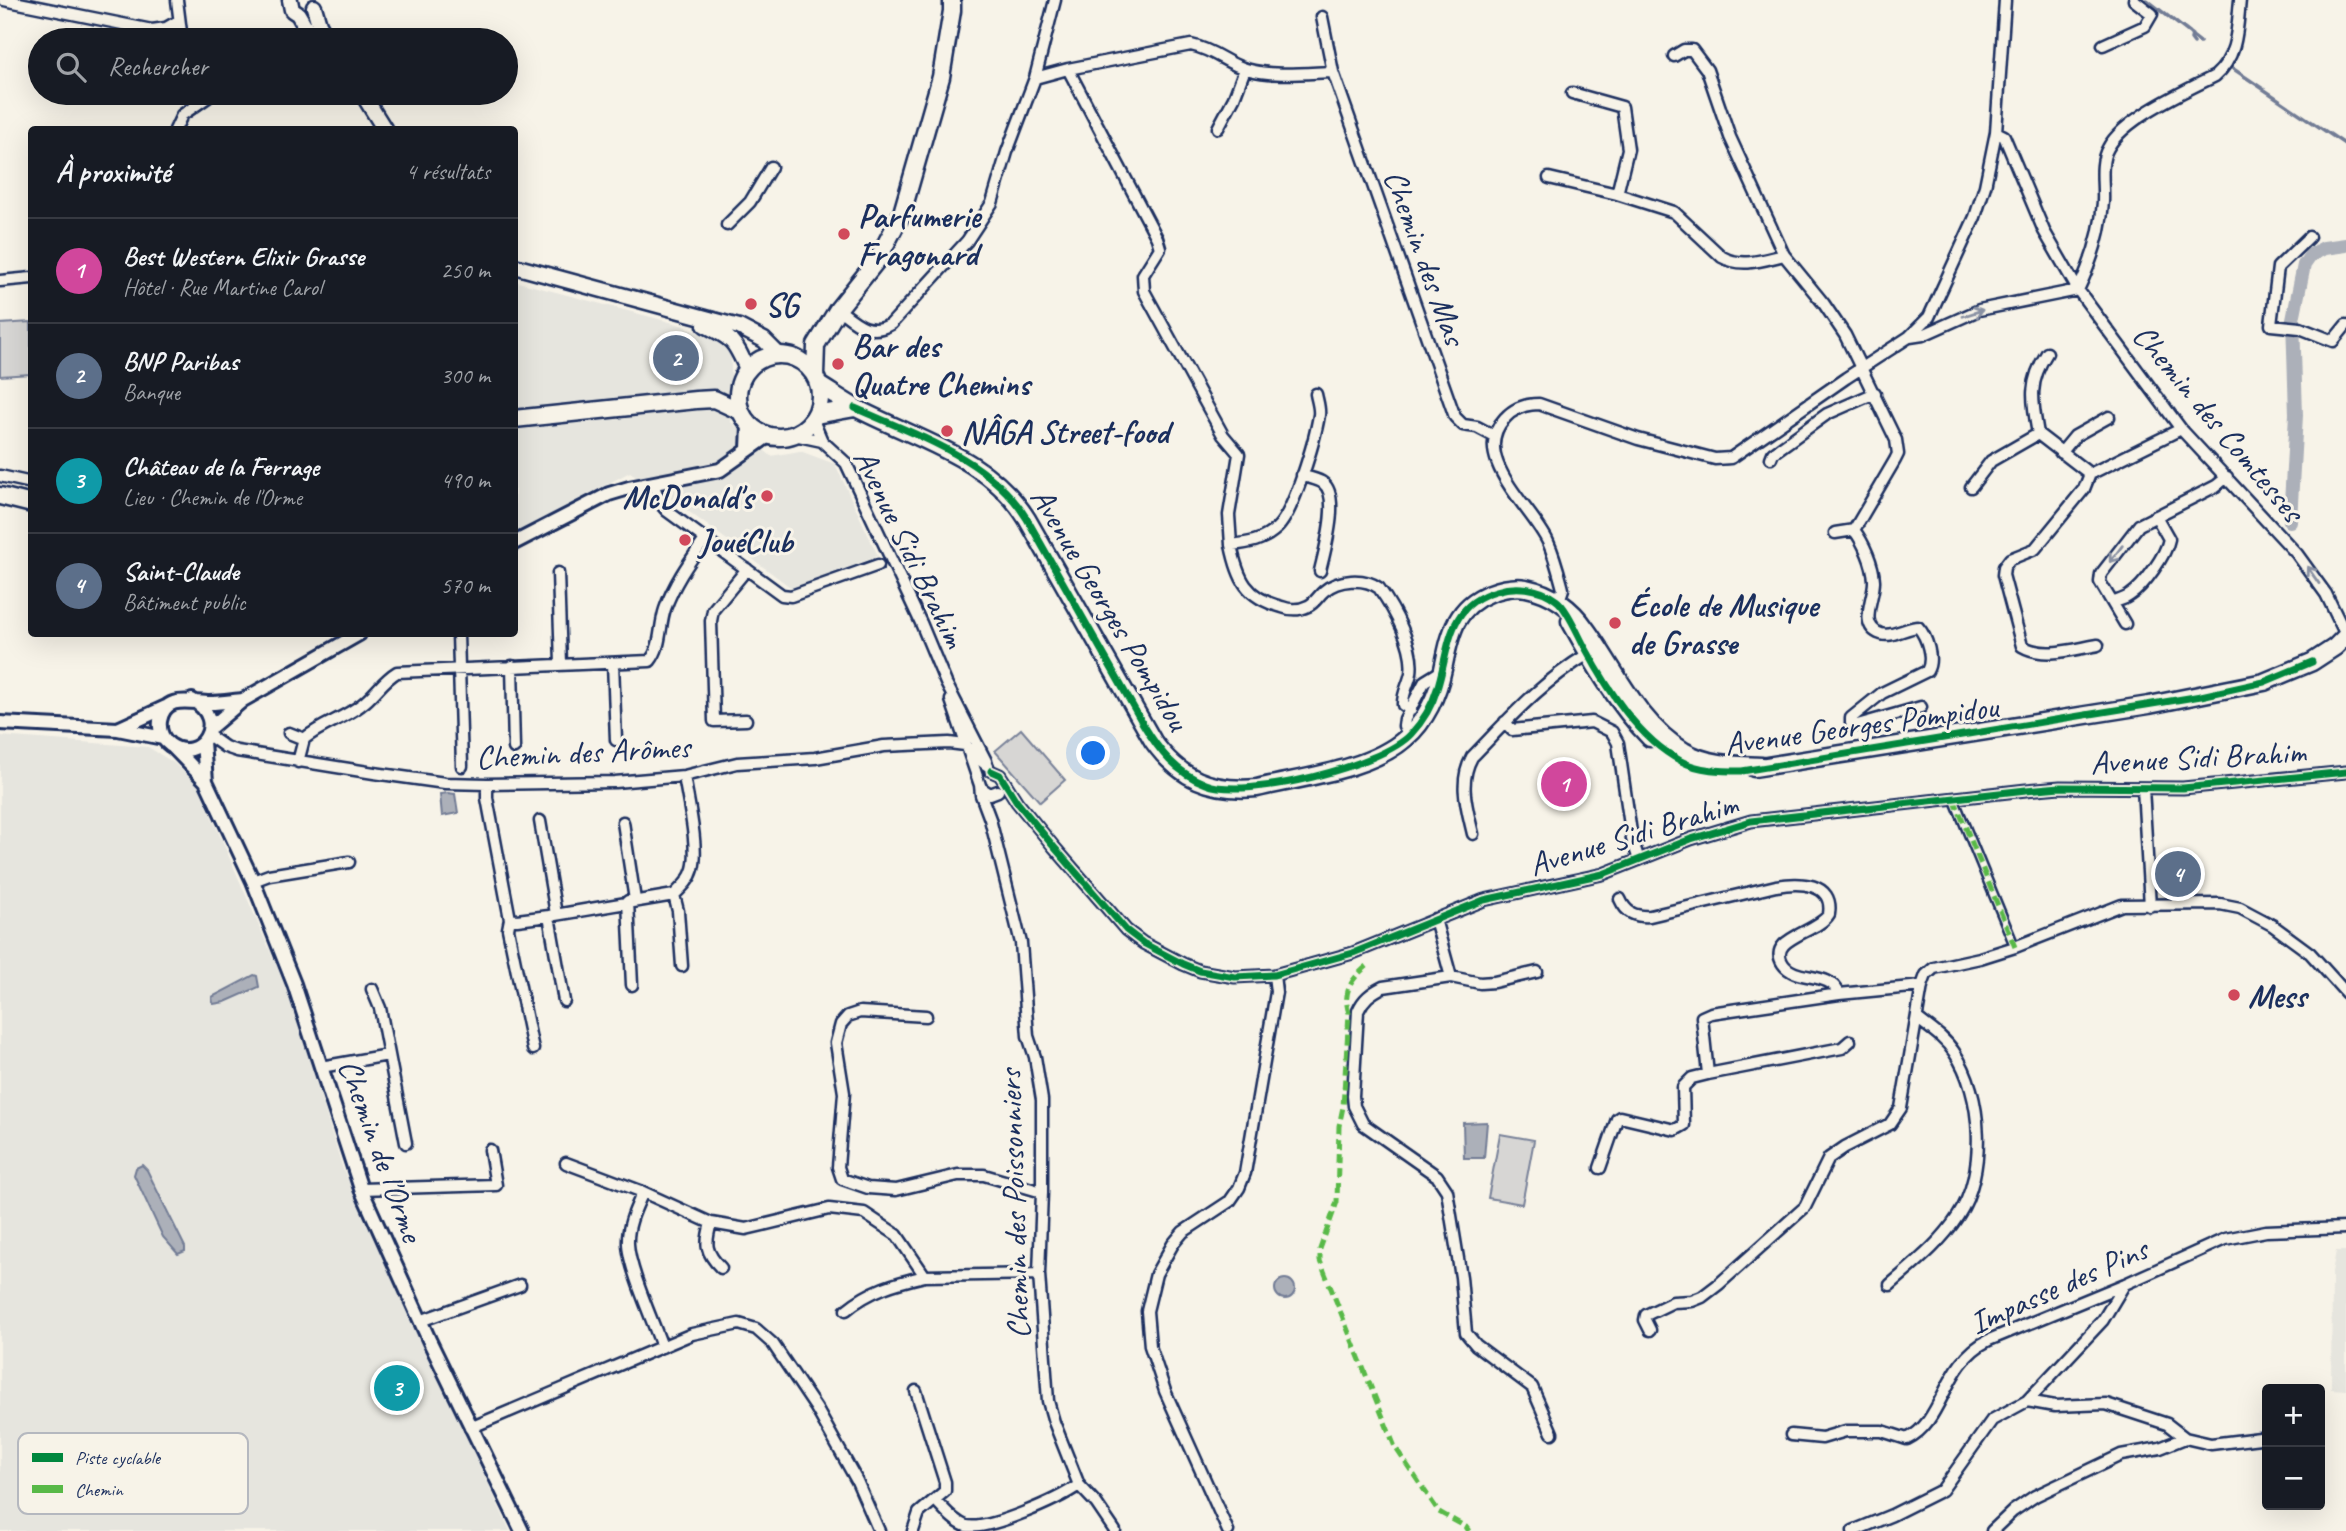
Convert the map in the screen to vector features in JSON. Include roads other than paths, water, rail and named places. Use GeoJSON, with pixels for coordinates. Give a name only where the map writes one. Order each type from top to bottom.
{"type":"FeatureCollection","features":[{"type":"Feature","properties":{"kind":"main road"},"geometry":{"type":"LineString","coordinates":[[290,0],[292,10],[298,14],[306,28]]}},
{"type":"Feature","properties":{"kind":"main road"},"geometry":{"type":"LineString","coordinates":[[675,310],[730,337],[735,343],[744,376],[738,391],[740,411],[749,425],[768,436],[785,437],[794,435],[814,417],[820,400],[816,345],[838,309],[878,259],[902,213],[941,77],[952,0]]}},
{"type":"Feature","properties":{"kind":"main road"},"geometry":{"type":"LineString","coordinates":[[298,14],[306,14],[314,4]]}},
{"type":"Feature","properties":{"kind":"main road"},"geometry":{"type":"LineString","coordinates":[[314,4],[321,28]]}},
{"type":"Feature","properties":{"kind":"main road"},"geometry":{"type":"LineString","coordinates":[[369,105],[383,126]]}},
{"type":"Feature","properties":{"kind":"main road"},"geometry":{"type":"LineString","coordinates":[[518,267],[739,327],[786,356]]}},
{"type":"Feature","properties":{"kind":"main road"},"geometry":{"type":"LineString","coordinates":[[786,356],[816,345]]}},
{"type":"Feature","properties":{"kind":"main road"},"geometry":{"type":"LineString","coordinates":[[714,399],[766,356],[786,356],[802,361],[817,380]]}},
{"type":"Feature","properties":{"kind":"main road","name":"Avenue Georges Pompidou"},"geometry":{"type":"LineString","coordinates":[[817,380],[855,408],[952,453],[994,479],[1006,490],[1027,519],[1153,741],[1172,765],[1216,787],[1257,789],[1362,763],[1397,746],[1409,736],[1430,706],[1443,670],[1446,649],[1460,615],[1482,596],[1522,587],[1559,601],[1584,626],[1638,707],[1660,733],[1686,752],[1725,764],[1762,766]]}},
{"type":"Feature","properties":{"kind":"main road"},"geometry":{"type":"LineString","coordinates":[[518,419],[714,399],[740,411]]}},
{"type":"Feature","properties":{"kind":"main road"},"geometry":{"type":"LineString","coordinates":[[814,417],[855,408]]}},
{"type":"Feature","properties":{"kind":"main road"},"geometry":{"type":"LineString","coordinates":[[0,496],[28,503]]}},
{"type":"Feature","properties":{"kind":"main road","name":"Avenue Georges Pompidou"},"geometry":{"type":"LineString","coordinates":[[1559,601],[1588,654],[1630,717],[1674,756],[1693,765],[1724,771],[1742,771],[2149,705],[2264,682],[2312,662],[2336,647],[2346,635]]}},
{"type":"Feature","properties":{"kind":"main road"},"geometry":{"type":"LineString","coordinates":[[1588,654],[1595,654],[1623,695],[1638,707]]}},
{"type":"Feature","properties":{"kind":"street"},"geometry":{"type":"LineString","coordinates":[[4,0],[142,28]]}},
{"type":"Feature","properties":{"kind":"street"},"geometry":{"type":"LineString","coordinates":[[177,0],[179,28]]}},
{"type":"Feature","properties":{"kind":"street"},"geometry":{"type":"LineString","coordinates":[[838,309],[862,327],[882,329],[891,324],[967,241],[992,203],[1007,152],[1035,78],[1055,0]]}},
{"type":"Feature","properties":{"kind":"street"},"geometry":{"type":"LineString","coordinates":[[1559,601],[1563,589],[1548,541],[1504,478],[1494,445],[1494,436],[1507,414],[1528,404],[1539,404],[1628,436],[1715,459],[1731,458],[1909,337],[1929,317],[1975,217],[1996,132],[2005,0]]}},
{"type":"Feature","properties":{"kind":"street"},"geometry":{"type":"LineString","coordinates":[[2103,45],[2145,26],[2152,14],[2134,0]]}},
{"type":"Feature","properties":{"kind":"street"},"geometry":{"type":"LineString","coordinates":[[1909,337],[1923,335],[1979,310],[2078,290],[2096,241],[2103,203],[2104,155],[2109,145],[2142,115],[2225,68],[2233,53],[2240,0]]}},
{"type":"Feature","properties":{"kind":"street","name":"Chemin des Mas"},"geometry":{"type":"LineString","coordinates":[[1322,17],[1334,72],[1455,417],[1463,425],[1477,427],[1494,436]]}},
{"type":"Feature","properties":{"kind":"street"},"geometry":{"type":"LineString","coordinates":[[168,28],[178,21]]}},
{"type":"Feature","properties":{"kind":"street"},"geometry":{"type":"LineString","coordinates":[[1035,78],[1191,45],[1208,49],[1245,69],[1274,73],[1334,72]]}},
{"type":"Feature","properties":{"kind":"street"},"geometry":{"type":"LineString","coordinates":[[1674,57],[1684,50],[1692,50],[1707,70],[1730,137],[1784,255],[1835,319],[1862,367],[1896,440],[1898,454],[1854,530]]}},
{"type":"Feature","properties":{"kind":"street"},"geometry":{"type":"LineString","coordinates":[[1068,69],[1157,238],[1160,248],[1143,275],[1144,290],[1223,435],[1239,454],[1229,515],[1231,545],[1241,579],[1253,595],[1269,604],[1289,609],[1309,606],[1330,588],[1346,582],[1371,582],[1379,588],[1410,648],[1410,677],[1402,700],[1403,705],[1410,710]]}},
{"type":"Feature","properties":{"kind":"street"},"geometry":{"type":"LineString","coordinates":[[1218,128],[1234,99],[1245,69]]}},
{"type":"Feature","properties":{"kind":"street"},"geometry":{"type":"LineString","coordinates":[[1572,93],[1622,107],[1628,149],[1617,194]]}},
{"type":"Feature","properties":{"kind":"street"},"geometry":{"type":"LineString","coordinates":[[177,126],[182,115],[196,105]]}},
{"type":"Feature","properties":{"kind":"street","name":"Chemin des Comtesses"},"geometry":{"type":"LineString","coordinates":[[1996,132],[2004,136],[2044,231],[2078,290],[2181,429],[2312,572],[2346,635]]}},
{"type":"Feature","properties":{"kind":"street"},"geometry":{"type":"LineString","coordinates":[[727,225],[750,202],[771,167]]}},
{"type":"Feature","properties":{"kind":"street"},"geometry":{"type":"LineString","coordinates":[[1549,178],[1617,194],[1674,212],[1722,257],[1731,262],[1750,262],[1784,255]]}},
{"type":"Feature","properties":{"kind":"street"},"geometry":{"type":"LineString","coordinates":[[2309,237],[2278,267],[2271,325],[2300,328],[2333,341],[2346,326]]}},
{"type":"Feature","properties":{"kind":"street"},"geometry":{"type":"LineString","coordinates":[[0,281],[28,278]]}},
{"type":"Feature","properties":{"kind":"street"},"geometry":{"type":"LineString","coordinates":[[2047,353],[2035,375],[2031,392],[2038,434],[2090,474]]}},
{"type":"Feature","properties":{"kind":"street"},"geometry":{"type":"LineString","coordinates":[[1771,458],[1773,453],[1827,414],[1875,393]]}},
{"type":"Feature","properties":{"kind":"street"},"geometry":{"type":"LineString","coordinates":[[1231,545],[1257,541],[1278,527],[1293,504],[1320,413],[1316,394]]}},
{"type":"Feature","properties":{"kind":"street"},"geometry":{"type":"LineString","coordinates":[[2061,453],[2075,436],[2109,416]]}},
{"type":"Feature","properties":{"kind":"street","name":"Avenue Sidi Brahim"},"geometry":{"type":"LineString","coordinates":[[814,417],[822,441],[846,463],[946,683],[989,768]]}},
{"type":"Feature","properties":{"kind":"street"},"geometry":{"type":"LineString","coordinates":[[748,449],[749,425]]}},
{"type":"Feature","properties":{"kind":"street"},"geometry":{"type":"LineString","coordinates":[[2098,645],[2043,653],[2032,652],[2022,646],[2003,575],[2004,567],[2010,559],[2035,550],[2084,489],[2090,474],[2181,429]]}},
{"type":"Feature","properties":{"kind":"street"},"geometry":{"type":"LineString","coordinates":[[1971,487],[1991,461],[2038,434]]}},
{"type":"Feature","properties":{"kind":"street","name":"Avenue Sidi Brahim"},"geometry":{"type":"LineString","coordinates":[[794,435],[822,441]]}},
{"type":"Feature","properties":{"kind":"street"},"geometry":{"type":"LineString","coordinates":[[518,541],[610,494],[720,470],[768,436]]}},
{"type":"Feature","properties":{"kind":"street"},"geometry":{"type":"LineString","coordinates":[[1302,475],[1323,483],[1328,491],[1331,523],[1320,571]]}},
{"type":"Feature","properties":{"kind":"street"},"geometry":{"type":"LineString","coordinates":[[0,476],[28,482]]}},
{"type":"Feature","properties":{"kind":"street"},"geometry":{"type":"LineString","coordinates":[[2125,624],[2114,601],[2100,582],[2101,574],[2139,525],[2216,486],[2227,477]]}},
{"type":"Feature","properties":{"kind":"street"},"geometry":{"type":"LineString","coordinates":[[653,483],[660,503],[667,511],[782,595],[791,596],[878,565]]}},
{"type":"Feature","properties":{"kind":"street"},"geometry":{"type":"LineString","coordinates":[[2114,601],[2137,590],[2167,550],[2169,539],[2156,516]]}},
{"type":"Feature","properties":{"kind":"street"},"geometry":{"type":"LineString","coordinates":[[1835,533],[1854,530]]}},
{"type":"Feature","properties":{"kind":"street"},"geometry":{"type":"LineString","coordinates":[[1854,530],[1860,538],[1873,572],[1873,591],[1868,613],[1873,628],[1886,635],[1918,627],[1931,659],[1927,671],[1882,694],[1851,718],[1851,723],[1854,726],[1865,724],[1921,706]]}},
{"type":"Feature","properties":{"kind":"street"},"geometry":{"type":"LineString","coordinates":[[298,762],[304,739],[326,723],[363,704],[384,679],[397,672],[650,661],[658,650],[660,629],[672,590],[706,538]]}},
{"type":"Feature","properties":{"kind":"street"},"geometry":{"type":"LineString","coordinates":[[746,720],[714,721],[711,621],[713,610],[747,569]]}},
{"type":"Feature","properties":{"kind":"street"},"geometry":{"type":"LineString","coordinates":[[558,573],[561,664]]}},
{"type":"Feature","properties":{"kind":"street"},"geometry":{"type":"LineString","coordinates":[[0,723],[118,729],[190,750],[243,700],[354,637]]}},
{"type":"Feature","properties":{"kind":"street"},"geometry":{"type":"LineString","coordinates":[[458,637],[462,766]]}},
{"type":"Feature","properties":{"kind":"street"},"geometry":{"type":"LineString","coordinates":[[1473,834],[1464,785],[1467,766],[1472,757],[1531,695],[1588,654]]}},
{"type":"Feature","properties":{"kind":"street"},"geometry":{"type":"LineString","coordinates":[[613,663],[616,740]]}},
{"type":"Feature","properties":{"kind":"street"},"geometry":{"type":"LineString","coordinates":[[512,666],[514,748]]}},
{"type":"Feature","properties":{"kind":"street"},"geometry":{"type":"LineString","coordinates":[[1409,736],[1404,726],[1410,710],[1425,681],[1443,670]]}},
{"type":"Feature","properties":{"kind":"street","name":"Avenue Sidi Brahim"},"geometry":{"type":"LineString","coordinates":[[946,683],[979,783]]}},
{"type":"Feature","properties":{"kind":"street"},"geometry":{"type":"LineString","coordinates":[[192,700],[207,712],[207,735]]}},
{"type":"Feature","properties":{"kind":"street"},"geometry":{"type":"LineString","coordinates":[[118,729],[177,701],[209,703],[243,700]]}},
{"type":"Feature","properties":{"kind":"street"},"geometry":{"type":"LineString","coordinates":[[168,742],[160,724],[164,710],[169,705]]}},
{"type":"Feature","properties":{"kind":"street"},"geometry":{"type":"LineString","coordinates":[[1505,722],[1512,730],[1592,722],[1612,732],[1618,743],[1632,839],[1639,860]]}},
{"type":"Feature","properties":{"kind":"street"},"geometry":{"type":"LineString","coordinates":[[289,733],[304,739]]}},
{"type":"Feature","properties":{"kind":"street","name":"Chemin des Arômes"},"geometry":{"type":"LineString","coordinates":[[207,735],[225,747],[237,751],[298,762],[445,783],[487,784],[615,782],[684,776],[737,763],[815,758],[884,746],[949,743],[965,745]]}},
{"type":"Feature","properties":{"kind":"street","name":"Chemin de l'Orme"},"geometry":{"type":"LineString","coordinates":[[206,781],[207,735]]}},
{"type":"Feature","properties":{"kind":"street","name":"Chemin de l'Orme"},"geometry":{"type":"LineString","coordinates":[[168,742],[206,781],[253,881],[293,984],[361,1189],[470,1427],[523,1531]]}},
{"type":"Feature","properties":{"kind":"street"},"geometry":{"type":"LineString","coordinates":[[965,745],[972,749],[979,761],[997,772],[998,789],[987,793],[979,783],[989,768]]}},
{"type":"Feature","properties":{"kind":"street","name":"Avenue Sidi Brahim"},"geometry":{"type":"LineString","coordinates":[[998,789],[1017,802],[1111,914],[1143,943],[1200,971],[1218,976],[1253,978],[1274,975],[1371,946],[1484,900],[1603,874],[1691,839],[1751,821],[2060,787],[2223,785],[2346,772]]}},
{"type":"Feature","properties":{"kind":"street"},"geometry":{"type":"LineString","coordinates":[[510,919],[553,915],[674,895],[693,871],[695,855],[684,776]]}},
{"type":"Feature","properties":{"kind":"street","name":"Chemin des Poissonniers"},"geometry":{"type":"LineString","coordinates":[[979,783],[1021,943],[1028,1036],[1035,1057],[1042,1100],[1039,1274],[1048,1401],[1079,1485],[1097,1503],[1115,1531]]}},
{"type":"Feature","properties":{"kind":"street"},"geometry":{"type":"LineString","coordinates":[[487,784],[487,798],[510,919],[508,929],[533,1049]]}},
{"type":"Feature","properties":{"kind":"street"},"geometry":{"type":"LineString","coordinates":[[2143,788],[2150,906]]}},
{"type":"Feature","properties":{"kind":"street","name":"Chemin des Poissonniers"},"geometry":{"type":"LineString","coordinates":[[990,819],[998,789]]}},
{"type":"Feature","properties":{"kind":"street"},"geometry":{"type":"LineString","coordinates":[[1954,799],[2015,947]]}},
{"type":"Feature","properties":{"kind":"street"},"geometry":{"type":"LineString","coordinates":[[540,821],[564,1001]]}},
{"type":"Feature","properties":{"kind":"street"},"geometry":{"type":"LineString","coordinates":[[623,822],[631,901],[632,985]]}},
{"type":"Feature","properties":{"kind":"street"},"geometry":{"type":"LineString","coordinates":[[253,881],[269,875],[349,862]]}},
{"type":"Feature","properties":{"kind":"street"},"geometry":{"type":"LineString","coordinates":[[1620,899],[1624,908],[1631,913],[1650,916],[1776,886],[1798,884],[1817,887],[1824,891],[1828,898],[1829,914],[1818,926],[1785,942],[1780,958],[1787,969],[1830,982],[1839,994]]}},
{"type":"Feature","properties":{"kind":"street"},"geometry":{"type":"LineString","coordinates":[[674,895],[678,911],[682,966]]}},
{"type":"Feature","properties":{"kind":"street"},"geometry":{"type":"LineString","coordinates":[[1650,1330],[1645,1320],[1646,1315],[1673,1302],[1692,1301],[1702,1297],[1719,1284],[1805,1207],[1829,1158],[1891,1124],[1897,1117],[1918,1019],[1922,986],[1926,975],[1934,968],[2015,947],[2122,905],[2229,905],[2272,925],[2310,953],[2346,993]]}},
{"type":"Feature","properties":{"kind":"street"},"geometry":{"type":"LineString","coordinates":[[1435,919],[1451,977]]}},
{"type":"Feature","properties":{"kind":"street"},"geometry":{"type":"LineString","coordinates":[[1537,972],[1487,982],[1464,981],[1451,977],[1383,987],[1373,992],[1358,1011],[1354,1107],[1363,1124],[1443,1183],[1447,1191],[1459,1258],[1466,1333],[1476,1345],[1532,1387],[1552,1433]]}},
{"type":"Feature","properties":{"kind":"street"},"geometry":{"type":"LineString","coordinates":[[1228,1531],[1165,1391],[1150,1346],[1147,1311],[1156,1274],[1173,1244],[1183,1232],[1230,1201],[1245,1173],[1276,992],[1274,975]]}},
{"type":"Feature","properties":{"kind":"street"},"geometry":{"type":"LineString","coordinates":[[1708,1074],[1702,1017],[1711,1013],[1839,994],[1922,986]]}},
{"type":"Feature","properties":{"kind":"street"},"geometry":{"type":"LineString","coordinates":[[372,989],[380,1008],[406,1143]]}},
{"type":"Feature","properties":{"kind":"street"},"geometry":{"type":"LineString","coordinates":[[926,1016],[860,1012],[848,1016],[841,1024],[836,1043],[844,1094],[838,1167],[842,1179],[868,1188],[896,1190],[958,1175],[984,1175],[1042,1192]]}},
{"type":"Feature","properties":{"kind":"street"},"geometry":{"type":"LineString","coordinates":[[1890,1285],[1931,1250],[1958,1217],[1971,1186],[1979,1134],[1977,1115],[1963,1066],[1942,1038],[1918,1019]]}},
{"type":"Feature","properties":{"kind":"street"},"geometry":{"type":"LineString","coordinates":[[1601,1168],[1617,1119],[1625,1116],[1675,1130],[1680,1129],[1684,1125],[1683,1087],[1692,1078],[1842,1048],[1850,1041]]}},
{"type":"Feature","properties":{"kind":"street"},"geometry":{"type":"LineString","coordinates":[[321,1067],[388,1055]]}},
{"type":"Feature","properties":{"kind":"street"},"geometry":{"type":"LineString","coordinates":[[361,1189],[496,1185],[490,1150]]}},
{"type":"Feature","properties":{"kind":"street"},"geometry":{"type":"LineString","coordinates":[[566,1163],[643,1192],[710,1223],[746,1229],[830,1209],[864,1213],[897,1235],[925,1276]]}},
{"type":"Feature","properties":{"kind":"street"},"geometry":{"type":"LineString","coordinates":[[643,1192],[630,1222],[628,1244],[632,1265],[662,1347]]}},
{"type":"Feature","properties":{"kind":"street"},"geometry":{"type":"LineString","coordinates":[[710,1223],[706,1241],[711,1258],[721,1268]]}},
{"type":"Feature","properties":{"kind":"street","name":"Impasse des Pins"},"geometry":{"type":"LineString","coordinates":[[1791,1435],[1822,1438],[1846,1432],[1882,1431],[1908,1439],[1926,1426],[1954,1374],[1974,1347],[2225,1239],[2266,1231],[2346,1227]]}},
{"type":"Feature","properties":{"kind":"street"},"geometry":{"type":"LineString","coordinates":[[846,1310],[861,1297],[886,1286],[925,1276],[1039,1274]]}},
{"type":"Feature","properties":{"kind":"street"},"geometry":{"type":"LineString","coordinates":[[1853,1531],[1942,1490],[1992,1420],[2027,1401],[2102,1320],[2125,1284]]}},
{"type":"Feature","properties":{"kind":"street"},"geometry":{"type":"LineString","coordinates":[[420,1321],[520,1285]]}},
{"type":"Feature","properties":{"kind":"street"},"geometry":{"type":"LineString","coordinates":[[470,1427],[692,1334],[739,1324],[756,1329],[773,1344],[816,1408],[857,1481],[879,1531]]}},
{"type":"Feature","properties":{"kind":"street"},"geometry":{"type":"LineString","coordinates":[[913,1531],[919,1513],[945,1492],[946,1482],[916,1391]]}},
{"type":"Feature","properties":{"kind":"street"},"geometry":{"type":"LineString","coordinates":[[2027,1401],[2055,1406],[2106,1404],[2167,1423],[2185,1437],[2211,1444],[2260,1438]]}},
{"type":"Feature","properties":{"kind":"street"},"geometry":{"type":"LineString","coordinates":[[1992,1531],[2013,1511],[2035,1496],[2121,1455],[2160,1448],[2185,1437]]}},
{"type":"Feature","properties":{"kind":"street"},"geometry":{"type":"LineString","coordinates":[[936,1501],[966,1526],[978,1527],[1033,1511],[1064,1496],[1079,1485]]}},
{"type":"Feature","properties":{"kind":"waterway"},"geometry":{"type":"LineString","coordinates":[[2147,0],[2192,35],[2194,43]]}},
{"type":"Feature","properties":{"kind":"waterway"},"geometry":{"type":"LineString","coordinates":[[2191,35],[2200,42]]}},
{"type":"Feature","properties":{"kind":"waterway"},"geometry":{"type":"LineString","coordinates":[[2232,68],[2346,145]]}},
{"type":"Feature","properties":{"kind":"waterway"},"geometry":{"type":"LineString","coordinates":[[2290,521],[2296,415],[2293,319],[2304,265],[2311,255],[2324,248],[2346,245]]}},
{"type":"Feature","properties":{"kind":"place","name":"Parfumerie Fragonard"},"geometry":{"type":"Point","coordinates":[844,234]}},
{"type":"Feature","properties":{"kind":"place","name":"SG"},"geometry":{"type":"Point","coordinates":[751,304]}},
{"type":"Feature","properties":{"kind":"place","name":"BNP Paribas"},"geometry":{"type":"Point","coordinates":[676,358]}},
{"type":"Feature","properties":{"kind":"place","name":"Bar des Quatre Chemins"},"geometry":{"type":"Point","coordinates":[838,364]}},
{"type":"Feature","properties":{"kind":"place","name":"NÂGA Street-food"},"geometry":{"type":"Point","coordinates":[947,431]}},
{"type":"Feature","properties":{"kind":"place","name":"McDonald's"},"geometry":{"type":"Point","coordinates":[767,496]}},
{"type":"Feature","properties":{"kind":"place","name":"JouéClub"},"geometry":{"type":"Point","coordinates":[685,540]}},
{"type":"Feature","properties":{"kind":"place","name":"École de Musique de Grasse"},"geometry":{"type":"Point","coordinates":[1615,623]}},
{"type":"Feature","properties":{"kind":"place","name":"Best Western Elixir Grasse"},"geometry":{"type":"Point","coordinates":[1564,784]}},
{"type":"Feature","properties":{"kind":"place","name":"Saint-Claude"},"geometry":{"type":"Point","coordinates":[2178,874]}},
{"type":"Feature","properties":{"kind":"place","name":"Mess"},"geometry":{"type":"Point","coordinates":[2234,995]}},
{"type":"Feature","properties":{"kind":"place","name":"Château de la Ferrage"},"geometry":{"type":"Point","coordinates":[397,1388]}}]}
